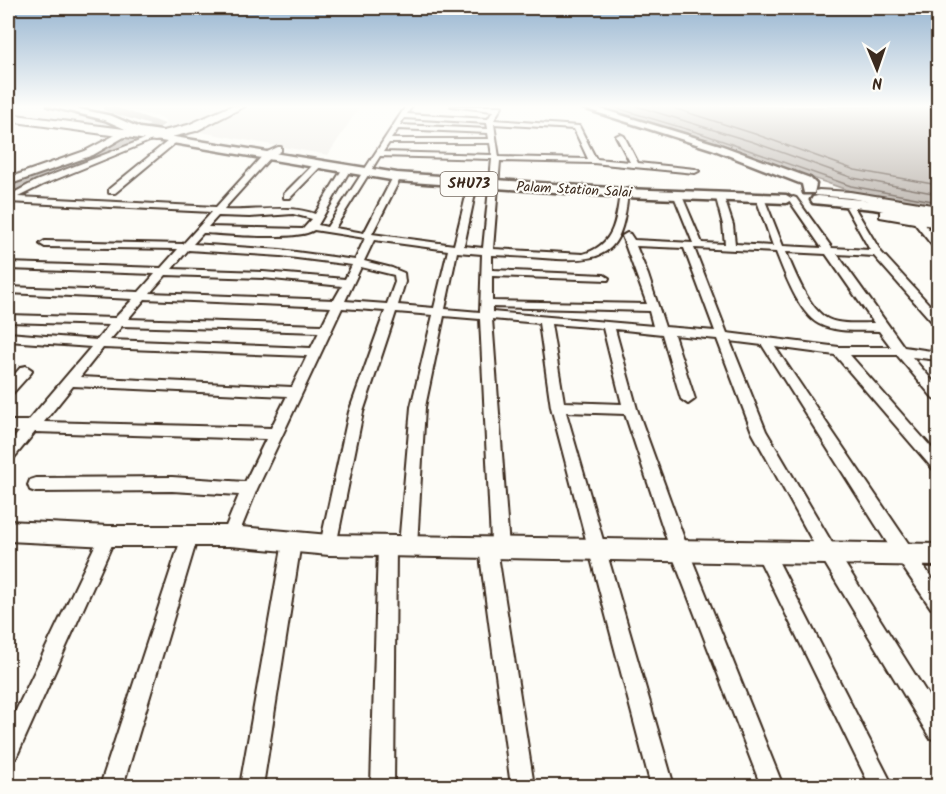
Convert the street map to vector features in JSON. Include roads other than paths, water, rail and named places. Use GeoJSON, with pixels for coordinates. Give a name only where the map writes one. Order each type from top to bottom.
{"type":"FeatureCollection","features":[{"type":"Feature","properties":{"kind":"main road","name":"Palam Station Salai"},"geometry":{"type":"LineString","coordinates":[[208,143],[273,152],[368,169],[398,177],[473,184],[495,182],[713,191],[774,181]]}},
{"type":"Feature","properties":{"kind":"main road","name":"Palam Station Salai"},"geometry":{"type":"LineString","coordinates":[[237,143],[346,170],[433,173],[495,182],[624,193],[789,200]]}},
{"type":"Feature","properties":{"kind":"main road"},"geometry":{"type":"LineString","coordinates":[[695,143],[711,148],[774,181],[771,193],[789,200]]}},
{"type":"Feature","properties":{"kind":"main road"},"geometry":{"type":"LineString","coordinates":[[703,143],[812,191],[850,201]]}},
{"type":"Feature","properties":{"kind":"main road","name":"SHU73"},"geometry":{"type":"LineString","coordinates":[[774,181],[873,206]]}},
{"type":"Feature","properties":{"kind":"main road","name":"SHU73"},"geometry":{"type":"LineString","coordinates":[[789,200],[812,191],[833,202],[939,216]]}},
{"type":"Feature","properties":{"kind":"street"},"geometry":{"type":"LineString","coordinates":[[8,182],[110,143]]}},
{"type":"Feature","properties":{"kind":"street"},"geometry":{"type":"LineString","coordinates":[[8,199],[39,183],[148,143]]}},
{"type":"Feature","properties":{"kind":"street"},"geometry":{"type":"LineString","coordinates":[[112,191],[158,143]]}},
{"type":"Feature","properties":{"kind":"street"},"geometry":{"type":"LineString","coordinates":[[330,229],[386,143]]}},
{"type":"Feature","properties":{"kind":"street"},"geometry":{"type":"LineString","coordinates":[[493,143],[495,182],[488,252],[487,310],[494,548],[523,786]]}},
{"type":"Feature","properties":{"kind":"street"},"geometry":{"type":"LineString","coordinates":[[585,143],[593,161]]}},
{"type":"Feature","properties":{"kind":"street"},"geometry":{"type":"LineString","coordinates":[[624,143],[635,165]]}},
{"type":"Feature","properties":{"kind":"street"},"geometry":{"type":"LineString","coordinates":[[8,455],[120,320],[184,247],[273,152]]}},
{"type":"Feature","properties":{"kind":"street"},"geometry":{"type":"LineString","coordinates":[[379,154],[593,161],[695,171]]}},
{"type":"Feature","properties":{"kind":"street"},"geometry":{"type":"LineString","coordinates":[[287,196],[319,164]]}},
{"type":"Feature","properties":{"kind":"street"},"geometry":{"type":"LineString","coordinates":[[201,230],[305,232],[314,222],[346,170]]}},
{"type":"Feature","properties":{"kind":"street"},"geometry":{"type":"LineString","coordinates":[[230,536],[249,489],[398,177]]}},
{"type":"Feature","properties":{"kind":"street"},"geometry":{"type":"LineString","coordinates":[[382,786],[397,546],[418,407],[437,312],[473,184]]}},
{"type":"Feature","properties":{"kind":"street"},"geometry":{"type":"LineString","coordinates":[[8,199],[254,214],[283,210],[307,213],[314,222],[330,229],[488,252],[583,257],[597,254],[606,247],[620,226],[624,193]]}},
{"type":"Feature","properties":{"kind":"street"},"geometry":{"type":"LineString","coordinates":[[678,196],[723,336],[759,432],[829,554],[939,730]]}},
{"type":"Feature","properties":{"kind":"street"},"geometry":{"type":"LineString","coordinates":[[720,198],[728,225],[730,245]]}},
{"type":"Feature","properties":{"kind":"street"},"geometry":{"type":"LineString","coordinates":[[760,198],[779,248],[810,312],[831,323],[882,327]]}},
{"type":"Feature","properties":{"kind":"street"},"geometry":{"type":"LineString","coordinates":[[789,200],[900,351],[939,395]]}},
{"type":"Feature","properties":{"kind":"street"},"geometry":{"type":"LineString","coordinates":[[850,201],[917,220],[939,223]]}},
{"type":"Feature","properties":{"kind":"street"},"geometry":{"type":"LineString","coordinates":[[850,201],[877,253],[939,321]]}},
{"type":"Feature","properties":{"kind":"street"},"geometry":{"type":"LineString","coordinates":[[833,202],[850,201],[939,210]]}},
{"type":"Feature","properties":{"kind":"street"},"geometry":{"type":"LineString","coordinates":[[917,220],[939,248]]}},
{"type":"Feature","properties":{"kind":"street"},"geometry":{"type":"LineString","coordinates":[[620,226],[631,243],[643,274],[651,308],[663,330],[688,399]]}},
{"type":"Feature","properties":{"kind":"street"},"geometry":{"type":"LineString","coordinates":[[631,243],[730,245],[877,253]]}},
{"type":"Feature","properties":{"kind":"street"},"geometry":{"type":"LineString","coordinates":[[45,244],[264,251],[358,264],[401,275],[357,412],[329,545]]}},
{"type":"Feature","properties":{"kind":"street"},"geometry":{"type":"LineString","coordinates":[[8,266],[263,275],[348,283]]}},
{"type":"Feature","properties":{"kind":"street"},"geometry":{"type":"LineString","coordinates":[[487,273],[603,278]]}},
{"type":"Feature","properties":{"kind":"street"},"geometry":{"type":"LineString","coordinates":[[8,290],[339,304],[437,312],[651,308]]}},
{"type":"Feature","properties":{"kind":"street"},"geometry":{"type":"LineString","coordinates":[[487,310],[544,320],[723,336],[839,351],[900,351],[939,356]]}},
{"type":"Feature","properties":{"kind":"street"},"geometry":{"type":"LineString","coordinates":[[8,318],[120,320],[326,329]]}},
{"type":"Feature","properties":{"kind":"street"},"geometry":{"type":"LineString","coordinates":[[544,320],[558,407],[662,786]]}},
{"type":"Feature","properties":{"kind":"street"},"geometry":{"type":"LineString","coordinates":[[608,325],[630,410],[680,552],[772,786]]}},
{"type":"Feature","properties":{"kind":"street"},"geometry":{"type":"LineString","coordinates":[[8,336],[101,344],[314,352]]}},
{"type":"Feature","properties":{"kind":"street"},"geometry":{"type":"LineString","coordinates":[[766,342],[904,554],[939,602]]}},
{"type":"Feature","properties":{"kind":"street"},"geometry":{"type":"LineString","coordinates":[[839,351],[939,465]]}},
{"type":"Feature","properties":{"kind":"street"},"geometry":{"type":"LineString","coordinates":[[8,390],[26,370]]}},
{"type":"Feature","properties":{"kind":"street"},"geometry":{"type":"LineString","coordinates":[[70,381],[295,392]]}},
{"type":"Feature","properties":{"kind":"street"},"geometry":{"type":"LineString","coordinates":[[558,407],[630,410]]}},
{"type":"Feature","properties":{"kind":"street"},"geometry":{"type":"LineString","coordinates":[[8,426],[276,434]]}},
{"type":"Feature","properties":{"kind":"street"},"geometry":{"type":"LineString","coordinates":[[36,485],[172,484],[249,489]]}},
{"type":"Feature","properties":{"kind":"street"},"geometry":{"type":"LineString","coordinates":[[8,531],[108,536],[230,536],[329,545],[939,555]]}},
{"type":"Feature","properties":{"kind":"street"},"geometry":{"type":"LineString","coordinates":[[8,750],[108,536]]}},
{"type":"Feature","properties":{"kind":"street"},"geometry":{"type":"LineString","coordinates":[[111,786],[190,536]]}},
{"type":"Feature","properties":{"kind":"street"},"geometry":{"type":"LineString","coordinates":[[251,786],[291,542]]}},
{"type":"Feature","properties":{"kind":"street"},"geometry":{"type":"LineString","coordinates":[[765,553],[882,786]]}},
{"type":"Feature","properties":{"kind":"water"},"geometry":{"type":"Polygon","coordinates":[[[713,143],[938,143],[938,208],[850,191],[713,143]]]}},
{"type":"Feature","properties":{"kind":"waterway"},"geometry":{"type":"LineString","coordinates":[[8,190],[125,143]]}}]}
